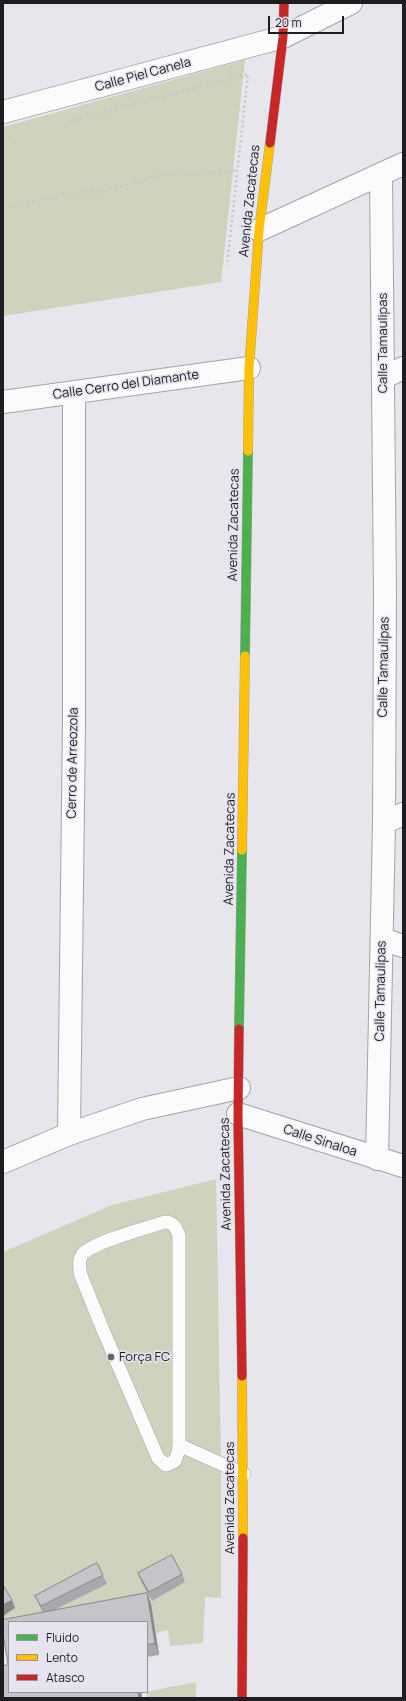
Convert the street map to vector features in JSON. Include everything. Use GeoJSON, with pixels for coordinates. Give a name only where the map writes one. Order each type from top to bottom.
{"type":"FeatureCollection","features":[{"type":"Feature","properties":{"kind":"street","name":"Avenida Zacatecas"},"geometry":{"type":"LineString","coordinates":[[242,1698],[244,1474],[238,1114],[249,368],[259,230],[283,38],[284,3]]}},
{"type":"Feature","properties":{"kind":"street","name":"Calle Piel Canela"},"geometry":{"type":"LineString","coordinates":[[3,112],[283,38],[351,3]]}},
{"type":"Feature","properties":{"kind":"street"},"geometry":{"type":"LineString","coordinates":[[259,230],[403,164]]}},
{"type":"Feature","properties":{"kind":"street","name":"Calle Tamaulipas"},"geometry":{"type":"LineString","coordinates":[[377,1159],[384,824],[394,590],[383,378],[381,175]]}},
{"type":"Feature","properties":{"kind":"street","name":"Calle Cerro del Diamante"},"geometry":{"type":"LineString","coordinates":[[3,402],[249,368]]}},
{"type":"Feature","properties":{"kind":"street"},"geometry":{"type":"LineString","coordinates":[[383,378],[403,368]]}},
{"type":"Feature","properties":{"kind":"street","name":"Cerro de Arreozola"},"geometry":{"type":"LineString","coordinates":[[69,1134],[74,722],[74,392]]}},
{"type":"Feature","properties":{"kind":"street"},"geometry":{"type":"LineString","coordinates":[[384,824],[403,814]]}},
{"type":"Feature","properties":{"kind":"street"},"geometry":{"type":"LineString","coordinates":[[382,939],[403,946]]}},
{"type":"Feature","properties":{"kind":"street"},"geometry":{"type":"LineString","coordinates":[[3,1162],[69,1134],[142,1109],[239,1088]]}},
{"type":"Feature","properties":{"kind":"street","name":"Calle Sinaloa"},"geometry":{"type":"LineString","coordinates":[[238,1114],[403,1166]]}},
{"type":"Feature","properties":{"kind":"lane"},"geometry":{"type":"LineString","coordinates":[[165,1222],[171,1222],[179,1236],[179,1445],[175,1461],[166,1465],[158,1458],[100,1323],[80,1273],[79,1261],[82,1254],[93,1247],[165,1222]]}},
{"type":"Feature","properties":{"kind":"lane"},"geometry":{"type":"LineString","coordinates":[[179,1445],[244,1474]]}},
{"type":"Feature","properties":{"kind":"path"},"geometry":{"type":"LineString","coordinates":[[64,123],[248,74],[227,265]]}},
{"type":"Feature","properties":{"kind":"path"},"geometry":{"type":"LineString","coordinates":[[3,139],[11,137]]}},
{"type":"Feature","properties":{"kind":"path"},"geometry":{"type":"LineString","coordinates":[[3,209],[67,193],[107,191],[157,176],[180,173],[210,173],[238,170]]}},
{"type":"Feature","properties":{"kind":"green space"},"geometry":{"type":"Polygon","coordinates":[[[245,60],[221,282],[3,316],[3,127],[245,60]]]}},
{"type":"Feature","properties":{"kind":"green space","name":"Força FC"},"geometry":{"type":"Polygon","coordinates":[[[216,1179],[221,1463],[221,1598],[205,1597],[203,1643],[170,1646],[168,1630],[156,1633],[151,1605],[8,1621],[3,1633],[3,1252],[112,1205],[216,1179]]]}},
{"type":"Feature","properties":{"kind":"green space"},"geometry":{"type":"Polygon","coordinates":[[[196,1682],[196,1698],[148,1698],[146,1693],[148,1693],[148,1691],[196,1682]]]}},
{"type":"Feature","properties":{"kind":"building"},"geometry":{"type":"Polygon","coordinates":[[[172,1555],[182,1574],[149,1592],[138,1573],[172,1555]]]}},
{"type":"Feature","properties":{"kind":"building"},"geometry":{"type":"Polygon","coordinates":[[[97,1563],[103,1575],[41,1606],[35,1596],[97,1563]]]}},
{"type":"Feature","properties":{"kind":"building"},"geometry":{"type":"Polygon","coordinates":[[[3,1585],[12,1600],[3,1605],[3,1585]]]}},
{"type":"Feature","properties":{"kind":"building"},"geometry":{"type":"Polygon","coordinates":[[[147,1593],[155,1643],[148,1645],[148,1621],[8,1621],[8,1664],[3,1634],[3,1620],[147,1593]]]}},
{"type":"Feature","properties":{"kind":"building"},"geometry":{"type":"Polygon","coordinates":[[[8,1665],[8,1693],[138,1693],[139,1698],[3,1698],[3,1666],[8,1665]]]}},
{"type":"Feature","properties":{"kind":"traffic: fast"},"geometry":{"type":"LineString","coordinates":[[245,656],[248,451]]}},
{"type":"Feature","properties":{"kind":"traffic: fast"},"geometry":{"type":"LineString","coordinates":[[239,1029],[242,850]]}},
{"type":"Feature","properties":{"kind":"traffic: slow"},"geometry":{"type":"LineString","coordinates":[[248,451],[249,368],[259,230],[270,143]]}},
{"type":"Feature","properties":{"kind":"traffic: slow"},"geometry":{"type":"LineString","coordinates":[[242,850],[245,656]]}},
{"type":"Feature","properties":{"kind":"traffic: slow"},"geometry":{"type":"LineString","coordinates":[[242,1376],[243,1538]]}},
{"type":"Feature","properties":{"kind":"traffic: jam"},"geometry":{"type":"LineString","coordinates":[[270,143],[283,37],[284,3]]}},
{"type":"Feature","properties":{"kind":"traffic: jam"},"geometry":{"type":"LineString","coordinates":[[239,1029],[238,1114],[242,1376]]}},
{"type":"Feature","properties":{"kind":"traffic: jam"},"geometry":{"type":"LineString","coordinates":[[242,1698],[243,1538]]}},
{"type":"Feature","properties":{"kind":"place","name":"Força FC"},"geometry":{"type":"Point","coordinates":[111,1357]}}]}
